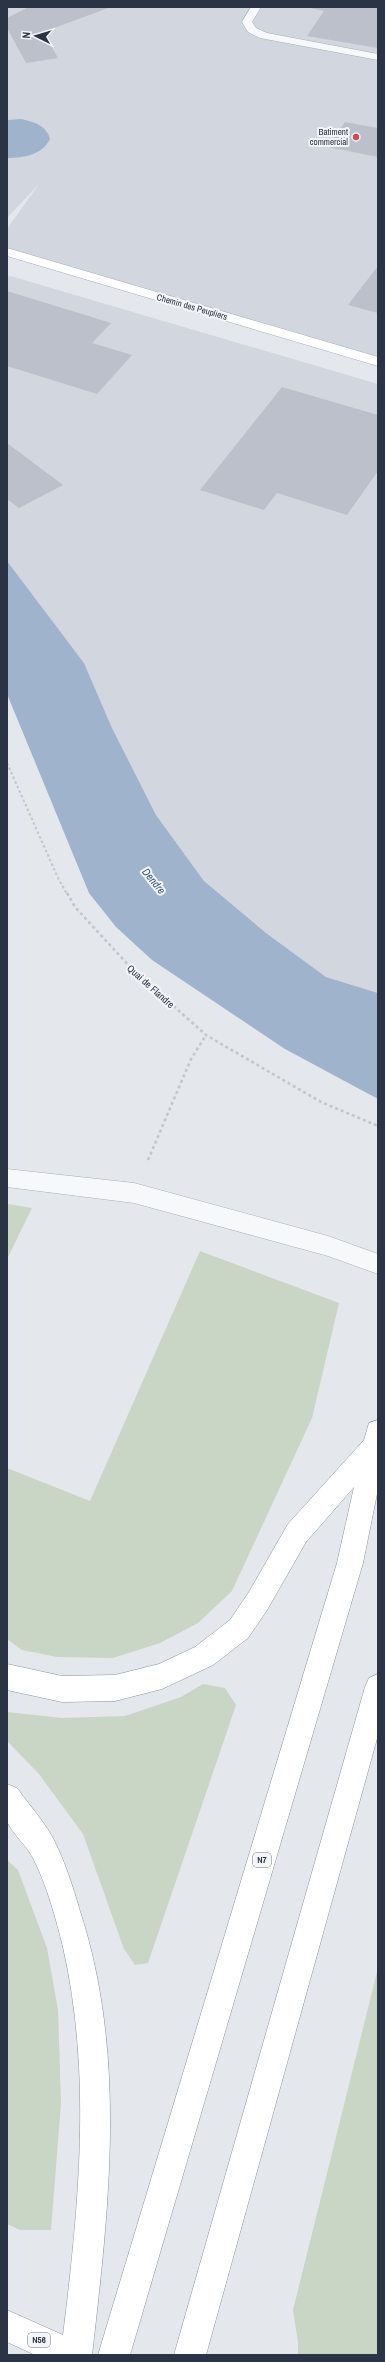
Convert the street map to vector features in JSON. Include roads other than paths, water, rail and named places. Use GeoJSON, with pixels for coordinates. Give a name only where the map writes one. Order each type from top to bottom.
{"type":"FeatureCollection","features":[{"type":"Feature","properties":{"kind":"main road","name":"Chemin des Peupliers"},"geometry":{"type":"LineString","coordinates":[[7,252],[378,362]]}},
{"type":"Feature","properties":{"kind":"main road"},"geometry":{"type":"LineString","coordinates":[[7,1677],[62,1689],[115,1688],[162,1676],[204,1656],[239,1629],[258,1601],[296,1533],[376,1439]]}},
{"type":"Feature","properties":{"kind":"main road","name":"N7"},"geometry":{"type":"LineString","coordinates":[[114,2355],[350,1563],[376,1439]]}},
{"type":"Feature","properties":{"kind":"main road"},"geometry":{"type":"LineString","coordinates":[[190,2355],[378,1687]]}},
{"type":"Feature","properties":{"kind":"main road"},"geometry":{"type":"LineString","coordinates":[[7,1798],[44,1850],[72,1923],[86,1977],[95,2066],[95,2178],[89,2248],[76,2355]]}},
{"type":"Feature","properties":{"kind":"main road","name":"N56"},"geometry":{"type":"LineString","coordinates":[[7,2326],[71,2355]]}},
{"type":"Feature","properties":{"kind":"street"},"geometry":{"type":"LineString","coordinates":[[7,1178],[134,1193],[328,1246],[378,1264]]}},
{"type":"Feature","properties":{"kind":"lane"},"geometry":{"type":"LineString","coordinates":[[256,7],[246,22],[252,30],[264,36],[378,57]]}},
{"type":"Feature","properties":{"kind":"water"},"geometry":{"type":"Polygon","coordinates":[[[21,119],[35,123],[42,127],[46,130],[50,139],[42,149],[37,152],[26,156],[7,158],[7,120],[21,119]]]}},
{"type":"Feature","properties":{"kind":"water","name":"Dendre"},"geometry":{"type":"Polygon","coordinates":[[[7,561],[84,663],[112,728],[156,815],[204,881],[266,933],[326,977],[378,993],[378,1099],[285,1049],[152,960],[116,927],[89,893],[7,694],[7,561]]]}},
{"type":"Feature","properties":{"kind":"place","name":"Batiment commercial"},"geometry":{"type":"Point","coordinates":[356,137]}}]}
